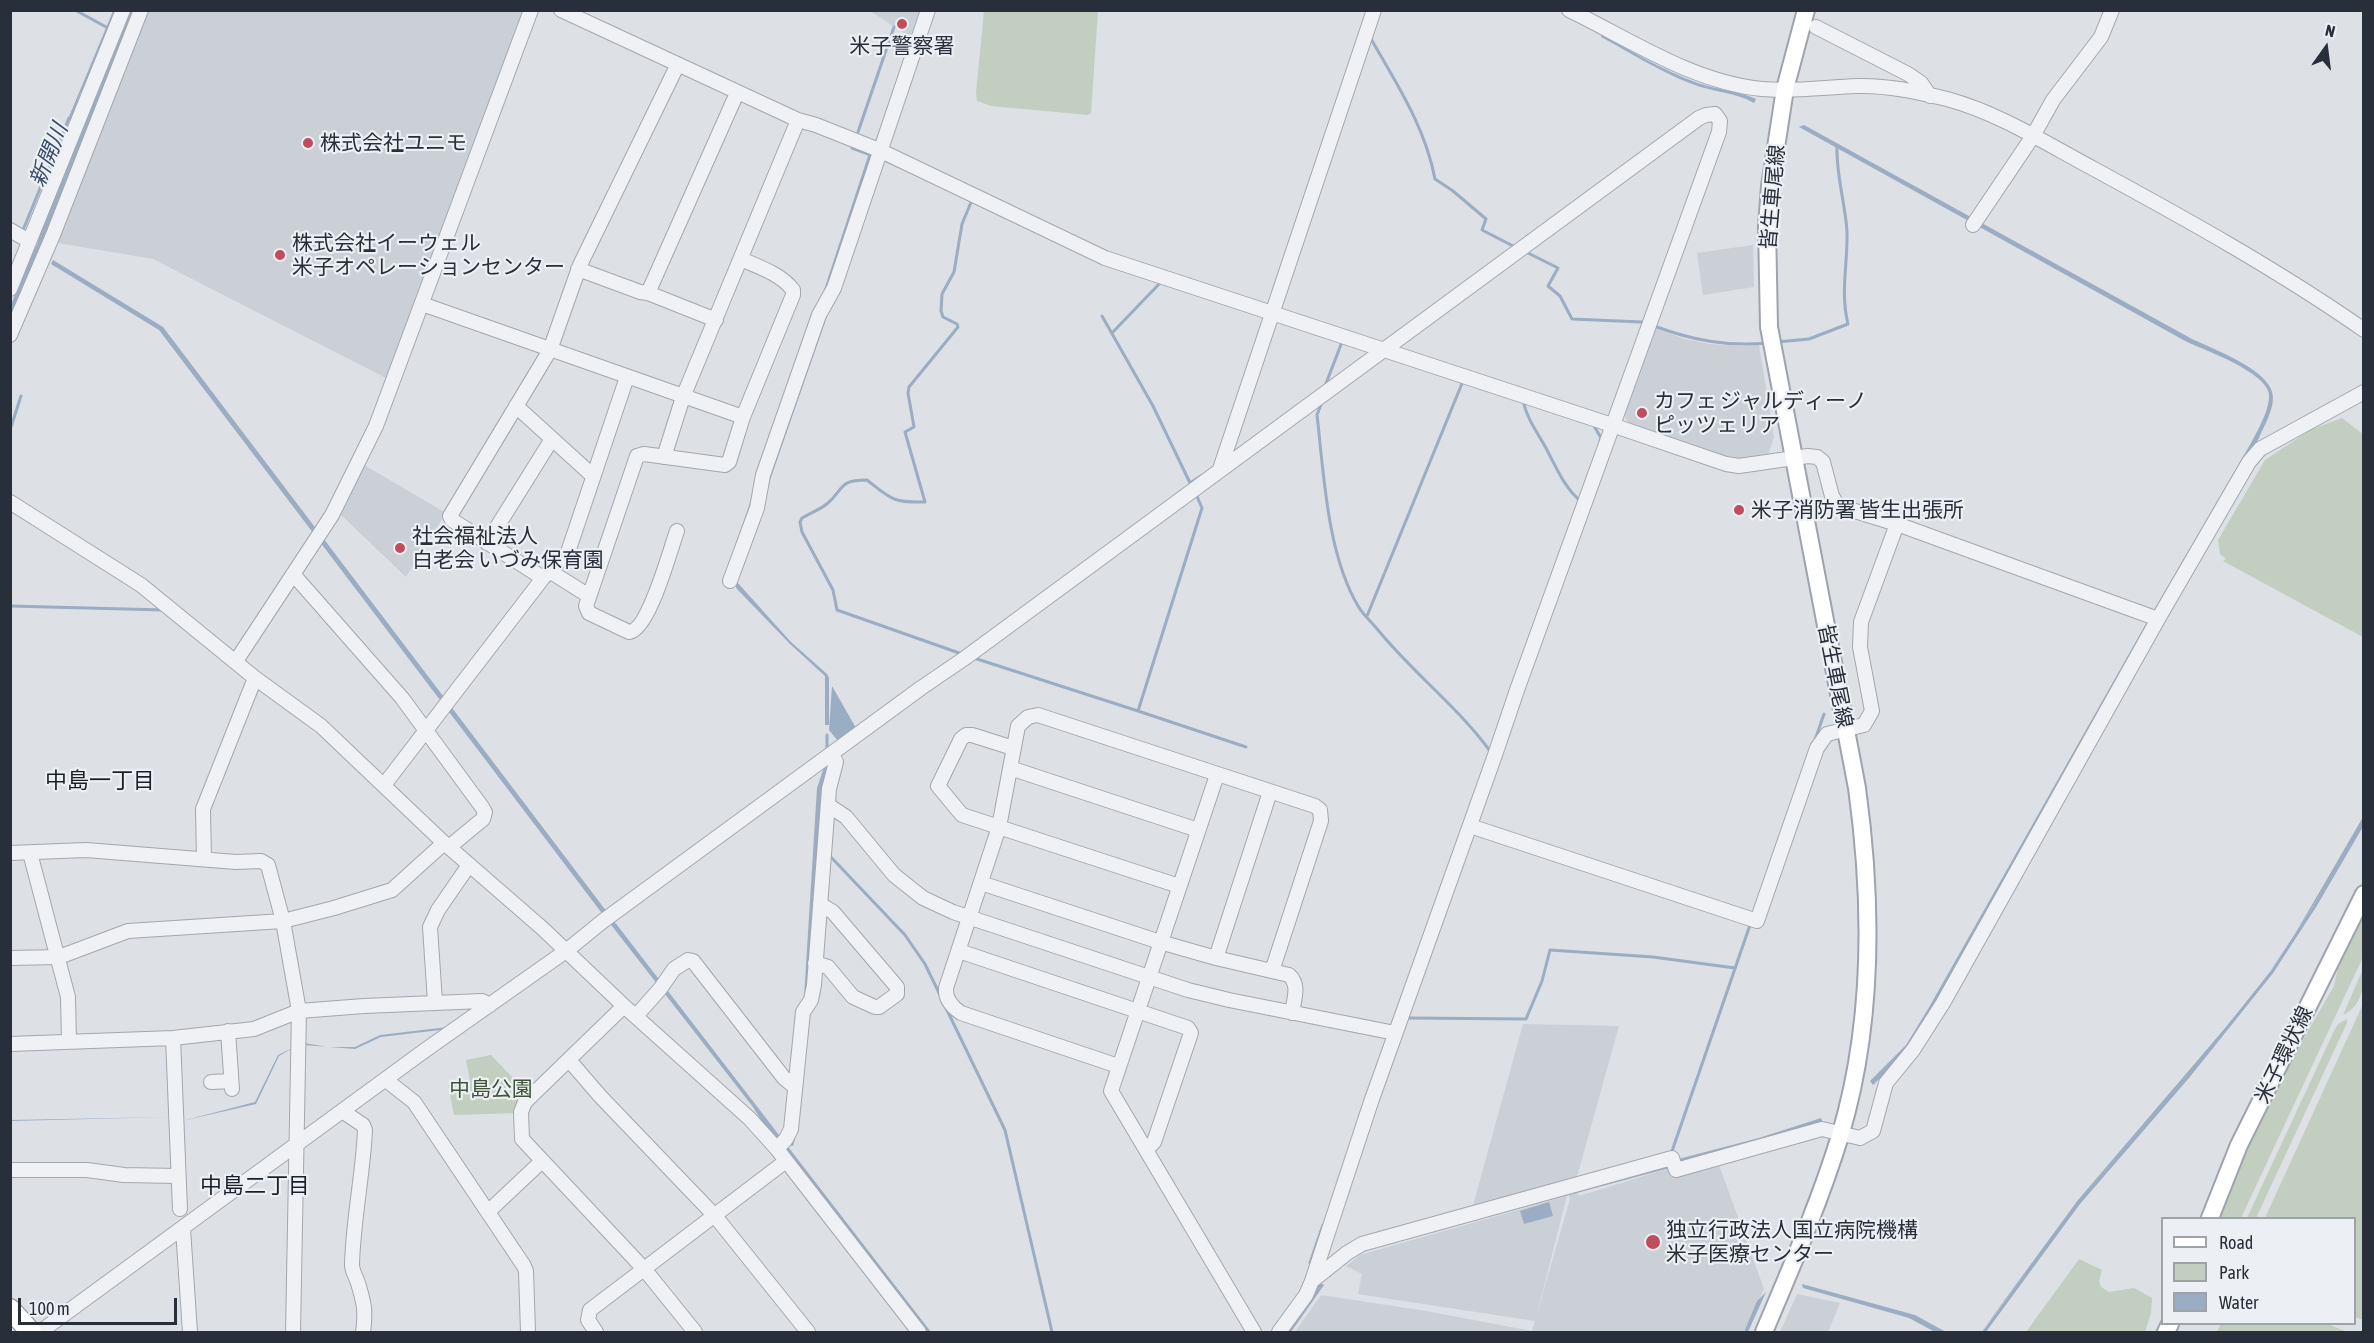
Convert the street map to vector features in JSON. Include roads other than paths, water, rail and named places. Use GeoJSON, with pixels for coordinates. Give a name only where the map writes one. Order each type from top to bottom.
{"type":"FeatureCollection","features":[{"type":"Feature","properties":{"kind":"highway"},"geometry":{"type":"LineString","coordinates":[[10,1309],[31,1332]]}},
{"type":"Feature","properties":{"kind":"main road","name":"皆生車尾線"},"geometry":{"type":"LineString","coordinates":[[1764,1332],[1815,1210],[1840,1134],[1858,1056],[1868,983],[1869,907],[1863,830],[1769,327],[1767,226],[1770,186],[1785,89],[1806,10]]}},
{"type":"Feature","properties":{"kind":"main road","name":"米子環状線"},"geometry":{"type":"LineString","coordinates":[[2210,1217],[2239,1145],[2364,894]]}},
{"type":"Feature","properties":{"kind":"street"},"geometry":{"type":"LineString","coordinates":[[10,335],[37,242],[123,10]]}},
{"type":"Feature","properties":{"kind":"street"},"geometry":{"type":"LineString","coordinates":[[10,289],[37,242],[141,10]]}},
{"type":"Feature","properties":{"kind":"street"},"geometry":{"type":"LineString","coordinates":[[236,661],[332,515],[376,426],[531,10]]}},
{"type":"Feature","properties":{"kind":"street"},"geometry":{"type":"LineString","coordinates":[[561,10],[677,66],[798,120],[816,125],[877,152],[1105,258],[1726,464],[1739,466],[1808,456],[1820,458],[1836,503],[2153,617]]}},
{"type":"Feature","properties":{"kind":"street"},"geometry":{"type":"LineString","coordinates":[[730,581],[819,315],[830,298],[877,152],[928,10]]}},
{"type":"Feature","properties":{"kind":"street"},"geometry":{"type":"LineString","coordinates":[[1220,469],[1374,10]]}},
{"type":"Feature","properties":{"kind":"street"},"geometry":{"type":"LineString","coordinates":[[1569,10],[1672,63],[1709,77],[1762,89],[1860,86],[1908,91],[1949,100],[1987,114],[2033,136],[2191,222],[2310,294],[2364,330]]}},
{"type":"Feature","properties":{"kind":"street"},"geometry":{"type":"LineString","coordinates":[[1976,220],[2033,136],[2053,100],[2101,37],[2112,10]]}},
{"type":"Feature","properties":{"kind":"street"},"geometry":{"type":"LineString","coordinates":[[1815,27],[1908,74],[1921,83],[1930,96]]}},
{"type":"Feature","properties":{"kind":"street"},"geometry":{"type":"LineString","coordinates":[[589,596],[487,543],[452,520],[450,516],[550,350],[578,269],[677,66]]}},
{"type":"Feature","properties":{"kind":"street"},"geometry":{"type":"LineString","coordinates":[[648,292],[737,93]]}},
{"type":"Feature","properties":{"kind":"street"},"geometry":{"type":"LineString","coordinates":[[40,1332],[566,951],[607,918],[965,658],[1699,118],[1714,114],[1720,121],[1719,132],[1516,690],[1470,826],[1395,1033],[1312,1281],[1306,1295],[1279,1332]]}},
{"type":"Feature","properties":{"kind":"street"},"geometry":{"type":"LineString","coordinates":[[664,457],[683,398],[798,120]]}},
{"type":"Feature","properties":{"kind":"street"},"geometry":{"type":"LineString","coordinates":[[10,230],[37,242]]}},
{"type":"Feature","properties":{"kind":"street"},"geometry":{"type":"LineString","coordinates":[[676,531],[650,608],[634,632],[629,632],[592,615],[586,608],[589,596],[638,454],[725,465],[729,462],[743,417],[793,295],[789,284],[768,271],[741,259]]}},
{"type":"Feature","properties":{"kind":"street"},"geometry":{"type":"LineString","coordinates":[[578,269],[640,292],[648,292],[716,320]]}},
{"type":"Feature","properties":{"kind":"street"},"geometry":{"type":"LineString","coordinates":[[422,304],[683,398],[743,417]]}},
{"type":"Feature","properties":{"kind":"street"},"geometry":{"type":"LineString","coordinates":[[384,785],[547,575],[568,552],[627,377]]}},
{"type":"Feature","properties":{"kind":"street"},"geometry":{"type":"LineString","coordinates":[[1312,1281],[1362,1244],[1672,1158],[1676,1170],[1822,1129],[1860,1138],[1873,1131],[1886,1083],[1913,1050],[1943,1003],[2153,617],[2244,471],[2260,449],[2364,392]]}},
{"type":"Feature","properties":{"kind":"street"},"geometry":{"type":"LineString","coordinates":[[516,406],[594,476]]}},
{"type":"Feature","properties":{"kind":"street"},"geometry":{"type":"LineString","coordinates":[[487,543],[552,439]]}},
{"type":"Feature","properties":{"kind":"street"},"geometry":{"type":"LineString","coordinates":[[10,502],[141,585],[255,678],[321,726],[446,845],[749,1118],[781,1144],[786,1161],[919,1332]]}},
{"type":"Feature","properties":{"kind":"street"},"geometry":{"type":"LineString","coordinates":[[1470,826],[1757,921],[1817,748],[1827,734],[1864,725],[1872,711],[1860,647],[1862,622],[1897,524]]}},
{"type":"Feature","properties":{"kind":"street"},"geometry":{"type":"LineString","coordinates":[[10,958],[58,957],[128,932],[283,921],[334,908],[392,890],[446,845],[483,819],[485,812],[402,698],[293,574]]}},
{"type":"Feature","properties":{"kind":"street"},"geometry":{"type":"LineString","coordinates":[[204,859],[203,809],[255,678]]}},
{"type":"Feature","properties":{"kind":"street"},"geometry":{"type":"LineString","coordinates":[[1118,1066],[961,1013],[955,1009],[946,996],[946,988],[999,827],[1018,726],[1028,717],[1038,715],[1315,806],[1320,810],[1322,815],[1272,970]]}},
{"type":"Feature","properties":{"kind":"street"},"geometry":{"type":"LineString","coordinates":[[1013,748],[966,735],[961,739],[938,786],[962,814],[1179,886]]}},
{"type":"Feature","properties":{"kind":"street"},"geometry":{"type":"LineString","coordinates":[[781,1144],[791,1129],[807,1004],[814,985],[828,805],[836,762],[832,754]]}},
{"type":"Feature","properties":{"kind":"street"},"geometry":{"type":"LineString","coordinates":[[1010,768],[1198,830]]}},
{"type":"Feature","properties":{"kind":"street"},"geometry":{"type":"LineString","coordinates":[[1217,775],[1118,1066],[1112,1091],[1254,1332]]}},
{"type":"Feature","properties":{"kind":"street"},"geometry":{"type":"LineString","coordinates":[[1216,958],[1270,792]]}},
{"type":"Feature","properties":{"kind":"street"},"geometry":{"type":"LineString","coordinates":[[828,805],[846,817],[894,875],[936,905],[1148,976],[1219,997],[1395,1033]]}},
{"type":"Feature","properties":{"kind":"street"},"geometry":{"type":"LineString","coordinates":[[10,853],[86,850],[236,862],[261,861],[268,865],[283,921],[299,1011],[292,1332]]}},
{"type":"Feature","properties":{"kind":"street"},"geometry":{"type":"LineString","coordinates":[[30,853],[68,997],[69,1042]]}},
{"type":"Feature","properties":{"kind":"street"},"geometry":{"type":"LineString","coordinates":[[435,1002],[430,927],[438,910],[469,865]]}},
{"type":"Feature","properties":{"kind":"street"},"geometry":{"type":"LineString","coordinates":[[981,883],[1160,942],[1289,975],[1296,988],[1292,1012]]}},
{"type":"Feature","properties":{"kind":"street"},"geometry":{"type":"LineString","coordinates":[[815,963],[828,967],[853,997],[875,1007],[879,1008],[897,994],[897,987],[847,928],[833,912],[820,904]]}},
{"type":"Feature","properties":{"kind":"street"},"geometry":{"type":"LineString","coordinates":[[959,951],[1188,1028],[1191,1033],[1154,1142],[1146,1150]]}},
{"type":"Feature","properties":{"kind":"street"},"geometry":{"type":"LineString","coordinates":[[636,1017],[674,969],[688,960],[696,963],[783,1078],[795,1087]]}},
{"type":"Feature","properties":{"kind":"street"},"geometry":{"type":"LineString","coordinates":[[10,1044],[173,1038],[254,1029],[299,1011],[435,1002],[482,1001],[490,1005]]}},
{"type":"Feature","properties":{"kind":"street"},"geometry":{"type":"LineString","coordinates":[[624,1006],[522,1108],[522,1138],[645,1270],[694,1332]]}},
{"type":"Feature","properties":{"kind":"street"},"geometry":{"type":"LineString","coordinates":[[211,1082],[231,1085],[228,1031]]}},
{"type":"Feature","properties":{"kind":"street"},"geometry":{"type":"LineString","coordinates":[[173,1038],[180,1209]]}},
{"type":"Feature","properties":{"kind":"street"},"geometry":{"type":"LineString","coordinates":[[569,1060],[600,1096],[715,1216],[808,1332]]}},
{"type":"Feature","properties":{"kind":"street"},"geometry":{"type":"LineString","coordinates":[[386,1080],[414,1102],[489,1211],[526,1271],[528,1332]]}},
{"type":"Feature","properties":{"kind":"street"},"geometry":{"type":"LineString","coordinates":[[342,1112],[363,1125],[365,1130],[354,1217],[352,1269],[358,1282],[360,1297],[366,1306],[363,1332]]}},
{"type":"Feature","properties":{"kind":"street"},"geometry":{"type":"LineString","coordinates":[[489,1211],[542,1161]]}},
{"type":"Feature","properties":{"kind":"street"},"geometry":{"type":"LineString","coordinates":[[596,1332],[588,1320],[590,1310],[786,1161]]}},
{"type":"Feature","properties":{"kind":"street"},"geometry":{"type":"LineString","coordinates":[[10,1170],[87,1170],[177,1176]]}},
{"type":"Feature","properties":{"kind":"street"},"geometry":{"type":"LineString","coordinates":[[183,1229],[190,1332]]}},
{"type":"Feature","properties":{"kind":"water"},"geometry":{"type":"Polygon","coordinates":[[[113,11],[117,11],[91,69],[84,92],[81,92],[78,100],[80,102],[70,120],[68,119],[113,11]]]}},
{"type":"Feature","properties":{"kind":"water"},"geometry":{"type":"Polygon","coordinates":[[[129,11],[137,11],[11,326],[11,305],[129,11]]]}},
{"type":"Feature","properties":{"kind":"water"},"geometry":{"type":"Polygon","coordinates":[[[920,11],[924,11],[879,146],[959,195],[874,157],[828,294],[825,322],[770,480],[755,502],[725,575],[751,500],[766,478],[820,320],[823,293],[868,156],[872,151],[920,11]]]}},
{"type":"Feature","properties":{"kind":"water"},"geometry":{"type":"Polygon","coordinates":[[[1602,35],[1685,78],[1756,99],[1754,103],[1680,79],[1601,37],[1602,35]]]}},
{"type":"Feature","properties":{"kind":"water"},"geometry":{"type":"Polygon","coordinates":[[[1804,125],[2192,339],[2241,362],[2264,379],[2271,388],[2273,398],[2270,413],[2259,438],[1910,1049],[1873,1085],[1870,1081],[1906,1045],[1928,1009],[2251,443],[2266,413],[2269,394],[2257,378],[2234,363],[2187,342],[1799,127],[1804,125]]]}},
{"type":"Feature","properties":{"kind":"water"},"geometry":{"type":"Polygon","coordinates":[[[53,260],[163,327],[607,912],[931,1332],[926,1332],[764,1125],[753,1107],[601,912],[159,330],[51,264],[53,260]]]}},
{"type":"Feature","properties":{"kind":"water"},"geometry":{"type":"Polygon","coordinates":[[[737,582],[791,642],[827,674],[829,678],[829,725],[825,725],[825,676],[790,644],[737,589],[735,585],[737,582]]]}},
{"type":"Feature","properties":{"kind":"water"},"geometry":{"type":"Polygon","coordinates":[[[832,686],[856,728],[838,741],[829,730],[832,686]]]}},
{"type":"Feature","properties":{"kind":"water"},"geometry":{"type":"Polygon","coordinates":[[[824,767],[829,769],[821,794],[808,998],[809,1024],[802,1067],[798,1127],[793,1146],[790,1145],[807,1014],[804,997],[817,788],[824,767]]]}},
{"type":"Feature","properties":{"kind":"water"},"geometry":{"type":"Polygon","coordinates":[[[2363,817],[2361,827],[2296,932],[2363,817]]]}},
{"type":"Feature","properties":{"kind":"water"},"geometry":{"type":"Polygon","coordinates":[[[2238,1013],[2090,1188],[1981,1332],[2078,1200],[2238,1013]]]}},
{"type":"Feature","properties":{"kind":"water"},"geometry":{"type":"Polygon","coordinates":[[[448,1027],[449,1029],[381,1037],[355,1049],[330,1047],[355,1047],[380,1035],[448,1027]]]}},
{"type":"Feature","properties":{"kind":"water"},"geometry":{"type":"Polygon","coordinates":[[[304,1043],[327,1047],[304,1045],[304,1043]]]}},
{"type":"Feature","properties":{"kind":"water"},"geometry":{"type":"Polygon","coordinates":[[[294,1047],[279,1056],[256,1104],[182,1121],[255,1102],[278,1055],[294,1047]]]}},
{"type":"Feature","properties":{"kind":"water"},"geometry":{"type":"Polygon","coordinates":[[[171,1117],[11,1121],[10,1120],[171,1117]]]}},
{"type":"Feature","properties":{"kind":"water"},"geometry":{"type":"Polygon","coordinates":[[[1821,1118],[1823,1123],[1718,1155],[1371,1248],[1346,1262],[1330,1277],[1326,1274],[1351,1253],[1663,1163],[1759,1138],[1821,1118]]]}},
{"type":"Feature","properties":{"kind":"water"},"geometry":{"type":"Polygon","coordinates":[[[1549,1202],[1553,1216],[1524,1224],[1520,1211],[1549,1202]]]}},
{"type":"Feature","properties":{"kind":"water"},"geometry":{"type":"Polygon","coordinates":[[[1319,1282],[1324,1285],[1291,1332],[1284,1332],[1319,1282]]]}},
{"type":"Feature","properties":{"kind":"water"},"geometry":{"type":"Polygon","coordinates":[[[1802,1284],[1915,1315],[1946,1332],[1935,1332],[1909,1318],[1803,1288],[1802,1284]]]}},
{"type":"Feature","properties":{"kind":"water"},"geometry":{"type":"Polygon","coordinates":[[[1766,1292],[1748,1332],[1744,1332],[1757,1301],[1766,1292]]]}},
{"type":"Feature","properties":{"kind":"waterway"},"geometry":{"type":"LineString","coordinates":[[75,10],[108,28]]}},
{"type":"Feature","properties":{"kind":"waterway"},"geometry":{"type":"LineString","coordinates":[[858,132],[894,27]]}},
{"type":"Feature","properties":{"kind":"waterway"},"geometry":{"type":"LineString","coordinates":[[1370,37],[1417,123],[1435,179],[1486,219],[1482,230],[1515,247]]}},
{"type":"Feature","properties":{"kind":"waterway","name":"新開川"},"geometry":{"type":"LineString","coordinates":[[23,230],[69,118]]}},
{"type":"Feature","properties":{"kind":"waterway"},"geometry":{"type":"LineString","coordinates":[[1777,342],[1809,339],[1848,324],[1844,289],[1847,231],[1837,146]]}},
{"type":"Feature","properties":{"kind":"waterway"},"geometry":{"type":"LineString","coordinates":[[852,148],[871,155]]}},
{"type":"Feature","properties":{"kind":"waterway"},"geometry":{"type":"LineString","coordinates":[[962,654],[837,610],[833,590],[802,532],[800,522],[802,518],[828,503],[846,483],[851,481],[867,480],[887,496],[906,502],[925,502],[905,432],[914,427],[908,393],[909,387],[958,327],[957,324],[943,317],[942,294],[954,272],[962,224],[972,200]]}},
{"type":"Feature","properties":{"kind":"waterway"},"geometry":{"type":"LineString","coordinates":[[1524,251],[1558,268],[1548,286],[1560,296],[1572,319],[1642,322]]}},
{"type":"Feature","properties":{"kind":"waterway"},"geometry":{"type":"LineString","coordinates":[[1112,333],[1161,282]]}},
{"type":"Feature","properties":{"kind":"waterway"},"geometry":{"type":"LineString","coordinates":[[1102,316],[1153,406],[1191,485]]}},
{"type":"Feature","properties":{"kind":"waterway"},"geometry":{"type":"LineString","coordinates":[[1654,326],[1710,341],[1738,344],[1768,343]]}},
{"type":"Feature","properties":{"kind":"waterway"},"geometry":{"type":"LineString","coordinates":[[1325,386],[1342,342]]}},
{"type":"Feature","properties":{"kind":"waterway"},"geometry":{"type":"LineString","coordinates":[[1367,616],[1463,381]]}},
{"type":"Feature","properties":{"kind":"waterway"},"geometry":{"type":"LineString","coordinates":[[10,430],[21,396]]}},
{"type":"Feature","properties":{"kind":"waterway"},"geometry":{"type":"LineString","coordinates":[[1523,401],[1531,422],[1562,478],[1579,500]]}},
{"type":"Feature","properties":{"kind":"waterway"},"geometry":{"type":"LineString","coordinates":[[1322,402],[1317,415],[1328,513],[1340,562],[1358,606],[1406,661],[1464,719],[1490,751]]}},
{"type":"Feature","properties":{"kind":"waterway"},"geometry":{"type":"LineString","coordinates":[[1594,426],[1601,438],[1600,441]]}},
{"type":"Feature","properties":{"kind":"waterway"},"geometry":{"type":"LineString","coordinates":[[1190,483],[1201,476]]}},
{"type":"Feature","properties":{"kind":"waterway"},"geometry":{"type":"LineString","coordinates":[[1196,494],[1202,508],[1138,711],[1246,747]]}},
{"type":"Feature","properties":{"kind":"waterway"},"geometry":{"type":"LineString","coordinates":[[10,606],[164,610]]}},
{"type":"Feature","properties":{"kind":"waterway"},"geometry":{"type":"LineString","coordinates":[[974,658],[1138,711]]}},
{"type":"Feature","properties":{"kind":"waterway"},"geometry":{"type":"LineString","coordinates":[[1815,740],[1824,714]]}},
{"type":"Feature","properties":{"kind":"waterway"},"geometry":{"type":"LineString","coordinates":[[827,735],[827,750]]}},
{"type":"Feature","properties":{"kind":"waterway"},"geometry":{"type":"LineString","coordinates":[[1984,1332],[2078,1204],[2187,1078],[2272,972],[2315,906],[2364,822]]}},
{"type":"Feature","properties":{"kind":"waterway"},"geometry":{"type":"LineString","coordinates":[[829,855],[905,935],[925,964],[941,997]]}},
{"type":"Feature","properties":{"kind":"waterway"},"geometry":{"type":"LineString","coordinates":[[1671,1154],[1750,925]]}},
{"type":"Feature","properties":{"kind":"waterway"},"geometry":{"type":"LineString","coordinates":[[1408,1018],[1526,1019],[1542,981],[1550,950],[1653,957],[1735,968]]}},
{"type":"Feature","properties":{"kind":"waterway"},"geometry":{"type":"LineString","coordinates":[[946,1008],[1005,1130],[1052,1332]]}},
{"type":"Feature","properties":{"kind":"waterway"},"geometry":{"type":"LineString","coordinates":[[1310,1263],[1323,1225]]}},
{"type":"Feature","properties":{"kind":"place","name":"米子警察署"},"geometry":{"type":"Point","coordinates":[902,24]}},
{"type":"Feature","properties":{"kind":"place","name":"株式会社ユニモ"},"geometry":{"type":"Point","coordinates":[308,143]}},
{"type":"Feature","properties":{"kind":"place","name":"株式会社イーウェル 米子オペレーションセンター"},"geometry":{"type":"Point","coordinates":[280,255]}},
{"type":"Feature","properties":{"kind":"place","name":"カフェ ジャルディーノ ピッツェリア"},"geometry":{"type":"Point","coordinates":[1642,413]}},
{"type":"Feature","properties":{"kind":"place","name":"米子消防署 皆生出張所"},"geometry":{"type":"Point","coordinates":[1739,510]}},
{"type":"Feature","properties":{"kind":"place","name":"社会福祉法人 白老会 いづみ保育園"},"geometry":{"type":"Point","coordinates":[400,548]}},
{"type":"Feature","properties":{"kind":"place","name":"独立行政法人国立病院機構 米子医療センター"},"geometry":{"type":"Point","coordinates":[1653,1242]}},
{"type":"Feature","properties":{"kind":"district","name":"中島一丁目"},"geometry":{"type":"Point","coordinates":[100,781]}},
{"type":"Feature","properties":{"kind":"district","name":"中島二丁目"},"geometry":{"type":"Point","coordinates":[255,1186]}},
{"type":"Feature","properties":{"kind":"park label","name":"中島公園"},"geometry":{"type":"Point","coordinates":[491,1089]}}]}
